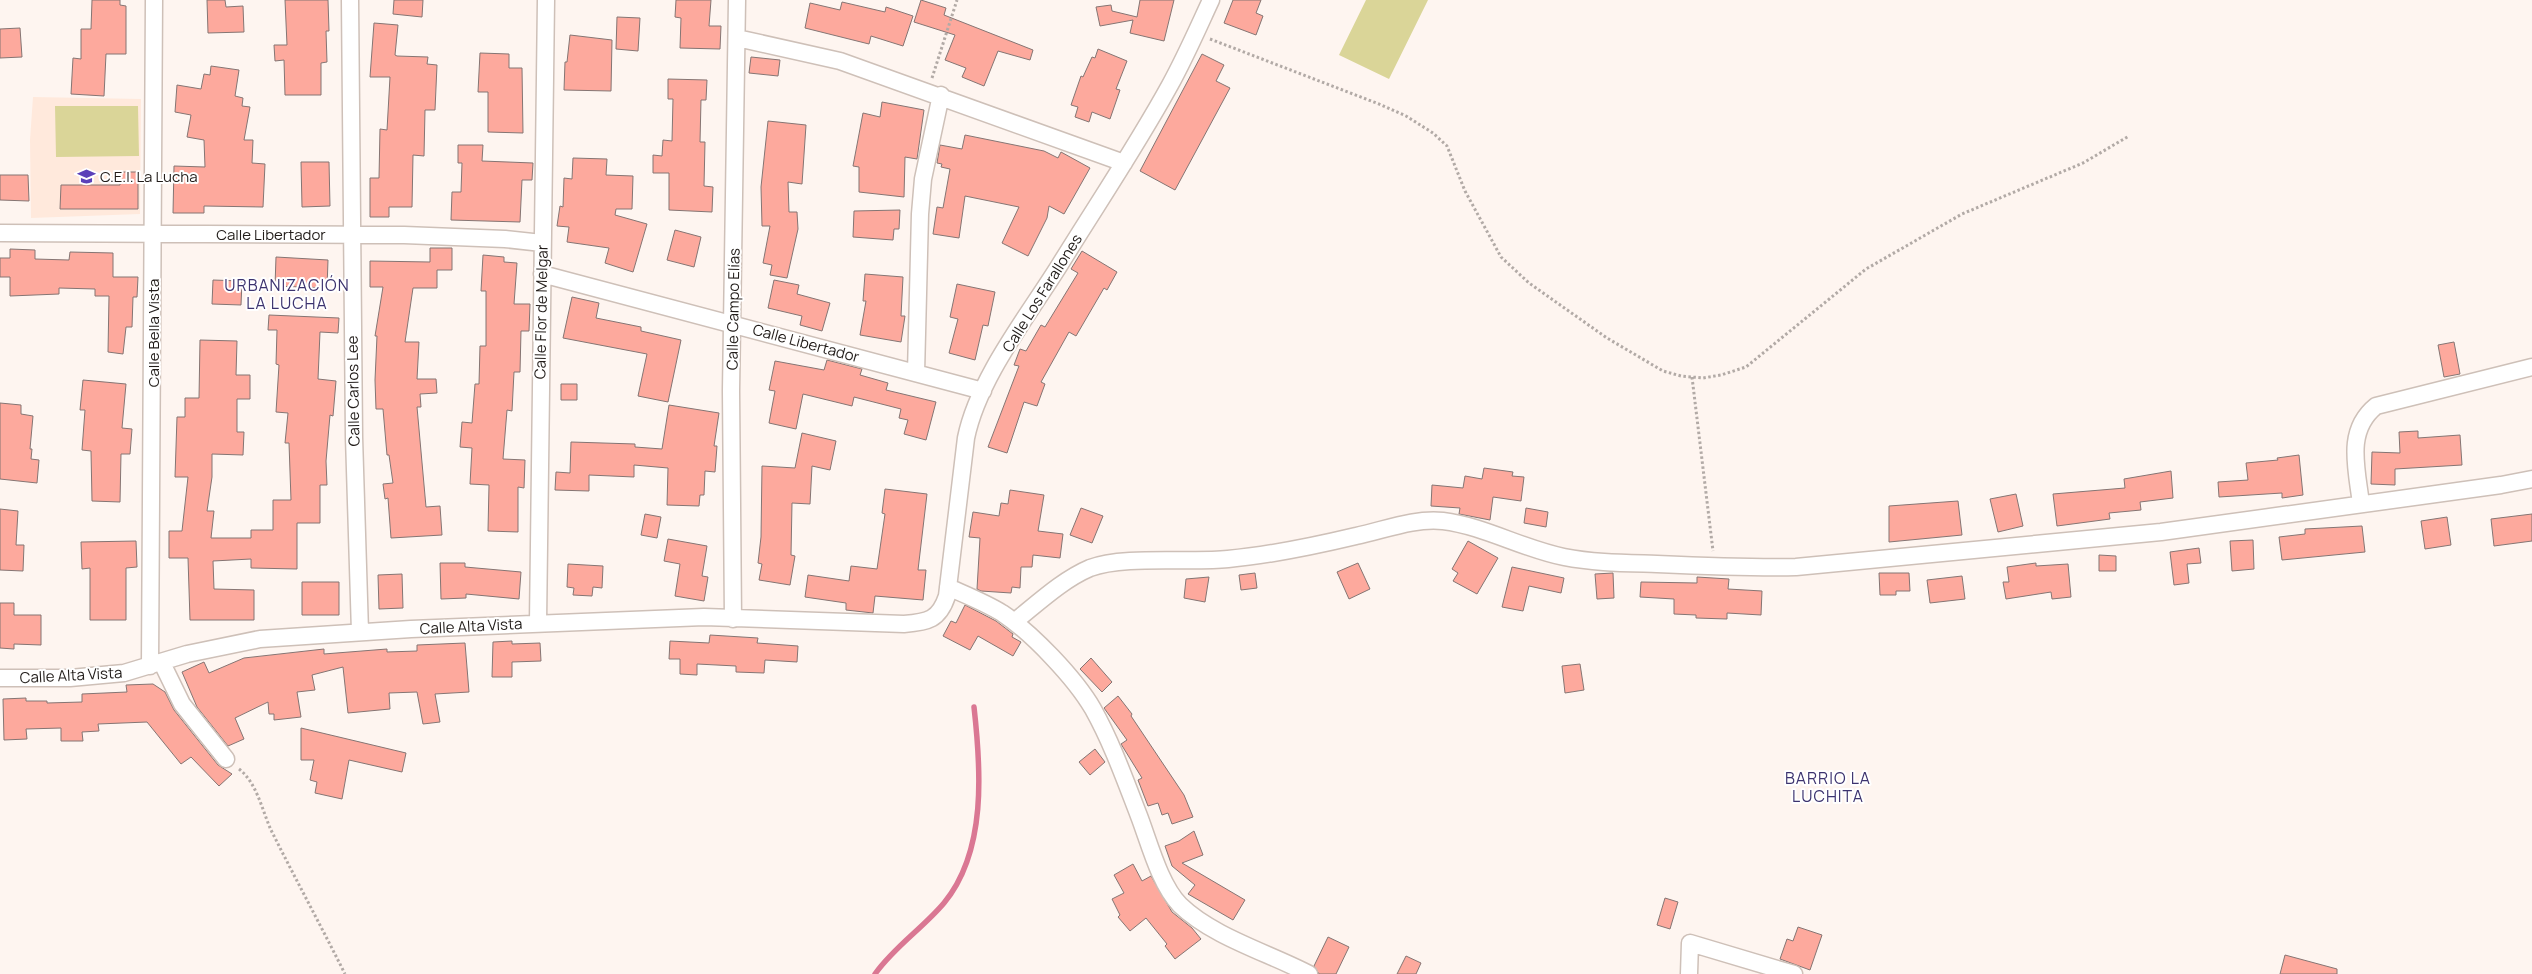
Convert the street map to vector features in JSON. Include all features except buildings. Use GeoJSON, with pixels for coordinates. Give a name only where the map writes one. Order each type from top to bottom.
{"type":"FeatureCollection","features":[{"type":"Feature","properties":{"kind":"street","name":"Calle Bella Vista"},"geometry":{"type":"LineString","coordinates":[[154,0],[153,233],[156,664]]}},
{"type":"Feature","properties":{"kind":"street","name":"Calle Carlos Lee"},"geometry":{"type":"LineString","coordinates":[[350,0],[354,437],[360,632]]}},
{"type":"Feature","properties":{"kind":"street","name":"Calle Flor de Melgar"},"geometry":{"type":"LineString","coordinates":[[538,623],[546,0]]}},
{"type":"Feature","properties":{"kind":"street","name":"Calle Campo Elías"},"geometry":{"type":"LineString","coordinates":[[733,618],[732,323],[737,0]]}},
{"type":"Feature","properties":{"kind":"street","name":"Calle Los Farallones"},"geometry":{"type":"LineString","coordinates":[[942,609],[948,587],[966,438],[970,419],[982,391],[1124,163],[1171,83],[1211,0]]}},
{"type":"Feature","properties":{"kind":"street"},"geometry":{"type":"LineString","coordinates":[[737,38],[840,61],[935,93],[1124,163]]}},
{"type":"Feature","properties":{"kind":"street"},"geometry":{"type":"LineString","coordinates":[[916,373],[920,214],[935,93]]}},
{"type":"Feature","properties":{"kind":"street","name":"Calle Libertador"},"geometry":{"type":"LineString","coordinates":[[0,233],[352,234],[468,237],[542,243]]}},
{"type":"Feature","properties":{"kind":"street","name":"Calle Libertador"},"geometry":{"type":"LineString","coordinates":[[542,274],[982,391]]}},
{"type":"Feature","properties":{"kind":"street"},"geometry":{"type":"LineString","coordinates":[[2361,504],[2355,440],[2363,418],[2376,406],[2532,367]]}},
{"type":"Feature","properties":{"kind":"street"},"geometry":{"type":"LineString","coordinates":[[1014,622],[1071,578],[1092,568],[1121,563],[1196,562],[1230,559],[1296,549],[1358,536],[1402,523],[1423,521],[1443,521],[1468,526],[1535,550],[1582,560],[1715,567],[1796,567],[2161,532],[2532,479]]}},
{"type":"Feature","properties":{"kind":"street"},"geometry":{"type":"LineString","coordinates":[[948,587],[1000,612],[1014,622],[1044,650],[1092,708],[1115,752],[1157,862],[1170,891],[1179,904],[1195,917],[1218,930],[1310,974]]}},
{"type":"Feature","properties":{"kind":"street","name":"Calle Alta Vista"},"geometry":{"type":"LineString","coordinates":[[0,678],[70,678],[124,673],[188,654],[260,638],[538,623],[704,617],[904,624],[928,620],[942,609]]}},
{"type":"Feature","properties":{"kind":"street"},"geometry":{"type":"LineString","coordinates":[[156,664],[182,704],[226,759]]}},
{"type":"Feature","properties":{"kind":"street"},"geometry":{"type":"LineString","coordinates":[[1689,974],[1690,943],[1794,974]]}},
{"type":"Feature","properties":{"kind":"path"},"geometry":{"type":"LineString","coordinates":[[935,93],[957,0]]}},
{"type":"Feature","properties":{"kind":"path"},"geometry":{"type":"LineString","coordinates":[[1196,33],[1379,104],[1406,116],[1433,133],[1447,146],[1453,156],[1465,191],[1501,257],[1529,283],[1564,309],[1633,354],[1663,371],[1682,376],[1721,375],[1746,367],[1866,269],[1962,214],[2083,163],[2129,136]]}},
{"type":"Feature","properties":{"kind":"path"},"geometry":{"type":"LineString","coordinates":[[1692,377],[1715,567]]}},
{"type":"Feature","properties":{"kind":"path"},"geometry":{"type":"LineString","coordinates":[[226,759],[246,774],[255,790],[271,828],[345,974]]}},
{"type":"Feature","properties":{"kind":"shaded area"},"geometry":{"type":"Polygon","coordinates":[[[1366,0],[1428,0],[1389,79],[1339,55],[1366,0]]]}},
{"type":"Feature","properties":{"kind":"shaded area","name":"C.E.I. La Lucha"},"geometry":{"type":"Polygon","coordinates":[[[33,97],[141,99],[140,214],[31,218],[30,140],[33,97]]]}},
{"type":"Feature","properties":{"kind":"shaded area"},"geometry":{"type":"Polygon","coordinates":[[[55,106],[138,106],[139,156],[56,157],[55,106]]]}},
{"type":"Feature","properties":{"kind":"waterway"},"geometry":{"type":"LineString","coordinates":[[875,974],[891,955],[944,903],[958,882],[968,859],[978,809],[978,756],[974,707]]}},
{"type":"Feature","properties":{"kind":"place","name":"C.E.I. La Lucha"},"geometry":{"type":"Point","coordinates":[86,176]}},
{"type":"Feature","properties":{"kind":"district","name":"URBANIZACIÓN LA LUCHA"},"geometry":{"type":"Point","coordinates":[287,294]}},
{"type":"Feature","properties":{"kind":"district","name":"BARRIO LA LUCHITA"},"geometry":{"type":"Point","coordinates":[1828,787]}}]}
